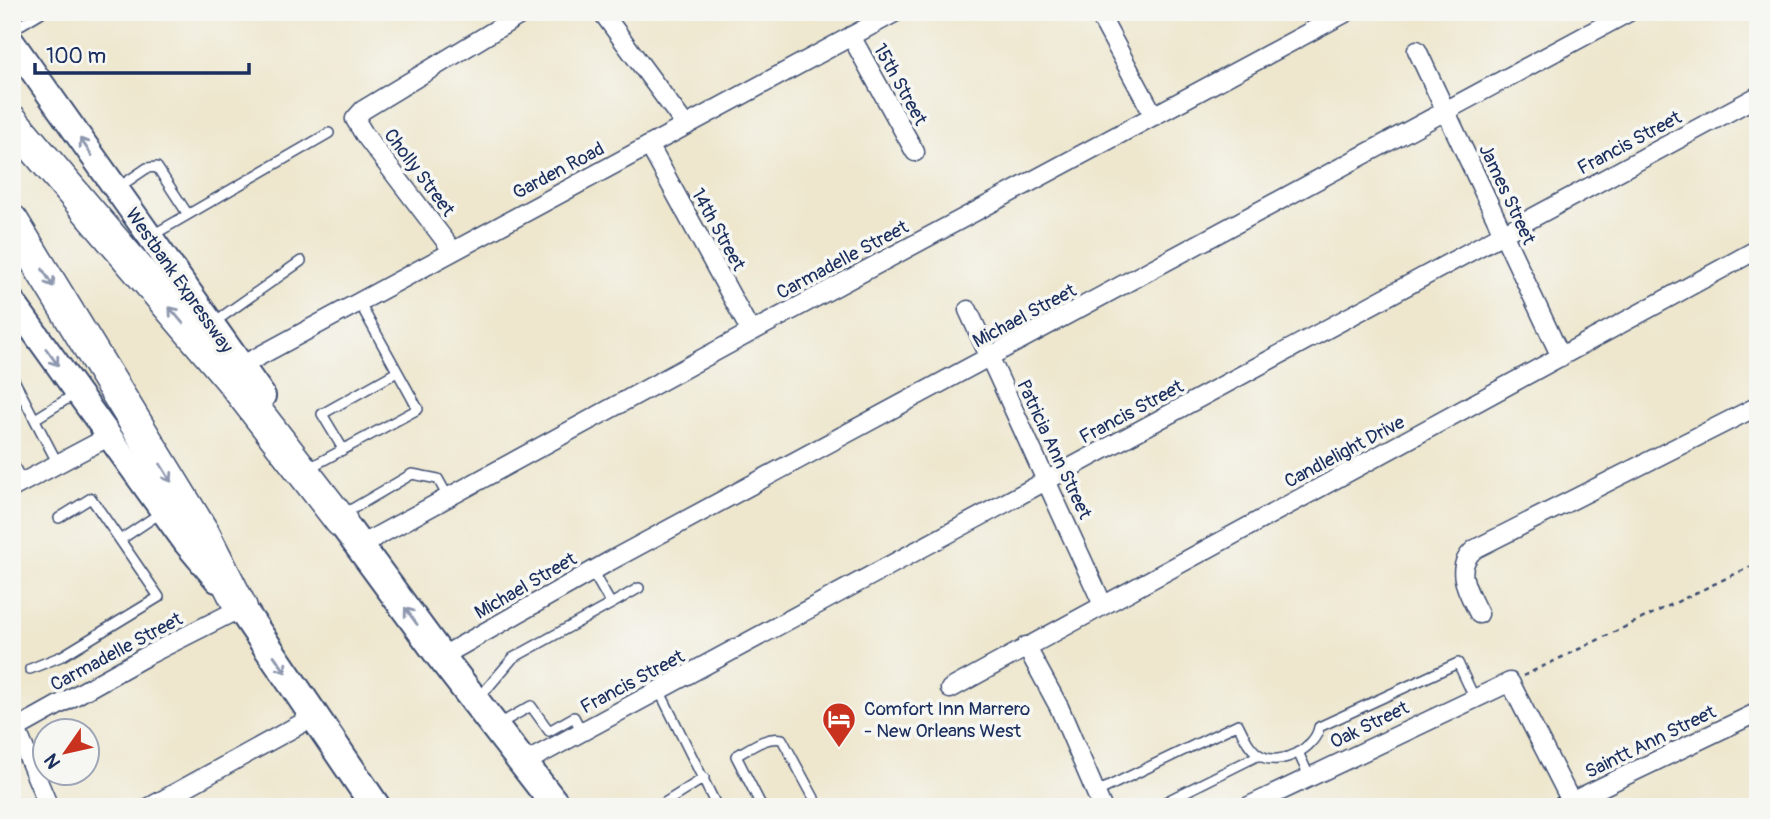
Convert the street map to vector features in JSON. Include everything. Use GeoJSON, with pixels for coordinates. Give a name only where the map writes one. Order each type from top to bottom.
{"type":"FeatureCollection","features":[{"type":"Feature","properties":{"kind":"highway","name":"Westbank Expressway"},"geometry":{"type":"LineString","coordinates":[[12,121],[231,379],[557,807]]}},
{"type":"Feature","properties":{"kind":"highway"},"geometry":{"type":"LineString","coordinates":[[12,221],[203,533],[241,608],[376,807]]}},
{"type":"Feature","properties":{"kind":"main road","name":"Westbank Expressway"},"geometry":{"type":"LineString","coordinates":[[12,42],[299,447],[346,528]]}},
{"type":"Feature","properties":{"kind":"main road"},"geometry":{"type":"LineString","coordinates":[[12,301],[163,511],[241,608]]}},
{"type":"Feature","properties":{"kind":"street","name":"Cholly Street"},"geometry":{"type":"LineString","coordinates":[[453,251],[355,119],[362,110],[525,12]]}},
{"type":"Feature","properties":{"kind":"street"},"geometry":{"type":"LineString","coordinates":[[603,12],[686,126]]}},
{"type":"Feature","properties":{"kind":"street","name":"Garden Road"},"geometry":{"type":"LineString","coordinates":[[241,366],[895,12]]}},
{"type":"Feature","properties":{"kind":"street"},"geometry":{"type":"LineString","coordinates":[[1098,12],[1154,116]]}},
{"type":"Feature","properties":{"kind":"street","name":"Carmadelle Street"},"geometry":{"type":"LineString","coordinates":[[346,528],[449,497],[1347,12]]}},
{"type":"Feature","properties":{"kind":"street","name":"Michael Street"},"geometry":{"type":"LineString","coordinates":[[441,657],[592,571],[1629,12]]}},
{"type":"Feature","properties":{"kind":"street","name":"15th Street"},"geometry":{"type":"LineString","coordinates":[[851,36],[915,152]]}},
{"type":"Feature","properties":{"kind":"street","name":"James Street"},"geometry":{"type":"LineString","coordinates":[[1417,50],[1561,357]]}},
{"type":"Feature","properties":{"kind":"street","name":"Francis Street"},"geometry":{"type":"LineString","coordinates":[[524,763],[1758,96]]}},
{"type":"Feature","properties":{"kind":"street","name":"14th Street"},"geometry":{"type":"LineString","coordinates":[[649,145],[751,332]]}},
{"type":"Feature","properties":{"kind":"street","name":"Candlelight Drive"},"geometry":{"type":"LineString","coordinates":[[950,689],[1758,249]]}},
{"type":"Feature","properties":{"kind":"street","name":"Patricia Ann Street"},"geometry":{"type":"LineString","coordinates":[[968,310],[1103,605]]}},
{"type":"Feature","properties":{"kind":"street"},"geometry":{"type":"LineString","coordinates":[[1479,614],[1462,576],[1465,561],[1475,549],[1758,405]]}},
{"type":"Feature","properties":{"kind":"street"},"geometry":{"type":"LineString","coordinates":[[18,486],[110,436]]}},
{"type":"Feature","properties":{"kind":"street","name":"Carmadelle Street"},"geometry":{"type":"LineString","coordinates":[[14,726],[241,608]]}},
{"type":"Feature","properties":{"kind":"street"},"geometry":{"type":"LineString","coordinates":[[1026,646],[1059,707],[1099,800]]}},
{"type":"Feature","properties":{"kind":"street"},"geometry":{"type":"LineString","coordinates":[[1510,682],[1569,805]]}},
{"type":"Feature","properties":{"kind":"street","name":"Oak Street"},"geometry":{"type":"LineString","coordinates":[[1247,807],[1510,682]]}},
{"type":"Feature","properties":{"kind":"street","name":"Saintt Ann Street"},"geometry":{"type":"LineString","coordinates":[[1569,805],[1758,712]]}},
{"type":"Feature","properties":{"kind":"street"},"geometry":{"type":"LineString","coordinates":[[150,807],[315,716]]}},
{"type":"Feature","properties":{"kind":"street"},"geometry":{"type":"LineString","coordinates":[[14,726],[49,807]]}},
{"type":"Feature","properties":{"kind":"lane"},"geometry":{"type":"LineString","coordinates":[[12,30],[42,12]]}},
{"type":"Feature","properties":{"kind":"lane"},"geometry":{"type":"LineString","coordinates":[[149,237],[330,133]]}},
{"type":"Feature","properties":{"kind":"lane"},"geometry":{"type":"LineString","coordinates":[[116,189],[147,168],[157,167],[187,214]]}},
{"type":"Feature","properties":{"kind":"lane"},"geometry":{"type":"LineString","coordinates":[[211,324],[301,261]]}},
{"type":"Feature","properties":{"kind":"lane"},"geometry":{"type":"LineString","coordinates":[[311,467],[418,409],[359,302]]}},
{"type":"Feature","properties":{"kind":"lane"},"geometry":{"type":"LineString","coordinates":[[343,449],[322,414],[397,372]]}},
{"type":"Feature","properties":{"kind":"lane"},"geometry":{"type":"LineString","coordinates":[[12,376],[58,464]]}},
{"type":"Feature","properties":{"kind":"lane"},"geometry":{"type":"LineString","coordinates":[[35,419],[78,392]]}},
{"type":"Feature","properties":{"kind":"lane"},"geometry":{"type":"LineString","coordinates":[[12,462],[18,486]]}},
{"type":"Feature","properties":{"kind":"lane"},"geometry":{"type":"LineString","coordinates":[[346,528],[412,474],[438,479],[449,497]]}},
{"type":"Feature","properties":{"kind":"lane"},"geometry":{"type":"LineString","coordinates":[[30,669],[62,656],[159,597],[91,498],[59,518]]}},
{"type":"Feature","properties":{"kind":"lane"},"geometry":{"type":"LineString","coordinates":[[120,540],[163,511]]}},
{"type":"Feature","properties":{"kind":"lane"},"geometry":{"type":"LineString","coordinates":[[592,571],[611,604]]}},
{"type":"Feature","properties":{"kind":"lane"},"geometry":{"type":"LineString","coordinates":[[476,702],[513,658],[639,588]]}},
{"type":"Feature","properties":{"kind":"lane"},"geometry":{"type":"LineString","coordinates":[[1099,800],[1238,724],[1249,745],[1259,755],[1270,760],[1298,752],[1310,743],[1319,727],[1458,663],[1474,697]]}},
{"type":"Feature","properties":{"kind":"lane"},"geometry":{"type":"LineString","coordinates":[[659,690],[717,807]]}},
{"type":"Feature","properties":{"kind":"lane"},"geometry":{"type":"LineString","coordinates":[[495,727],[531,706],[549,732],[574,717],[582,732]]}},
{"type":"Feature","properties":{"kind":"lane"},"geometry":{"type":"LineString","coordinates":[[762,807],[736,756],[765,740],[782,739],[814,798]]}},
{"type":"Feature","properties":{"kind":"lane"},"geometry":{"type":"LineString","coordinates":[[1298,752],[1310,776]]}},
{"type":"Feature","properties":{"kind":"lane"},"geometry":{"type":"LineString","coordinates":[[1155,807],[1259,755]]}},
{"type":"Feature","properties":{"kind":"lane"},"geometry":{"type":"LineString","coordinates":[[658,807],[704,778]]}},
{"type":"Feature","properties":{"kind":"path"},"geometry":{"type":"LineString","coordinates":[[1510,682],[1758,563]]}},
{"type":"Feature","properties":{"kind":"place","name":"Comfort Inn Marrero - New Orleans West"},"geometry":{"type":"Point","coordinates":[839,749]}}]}
